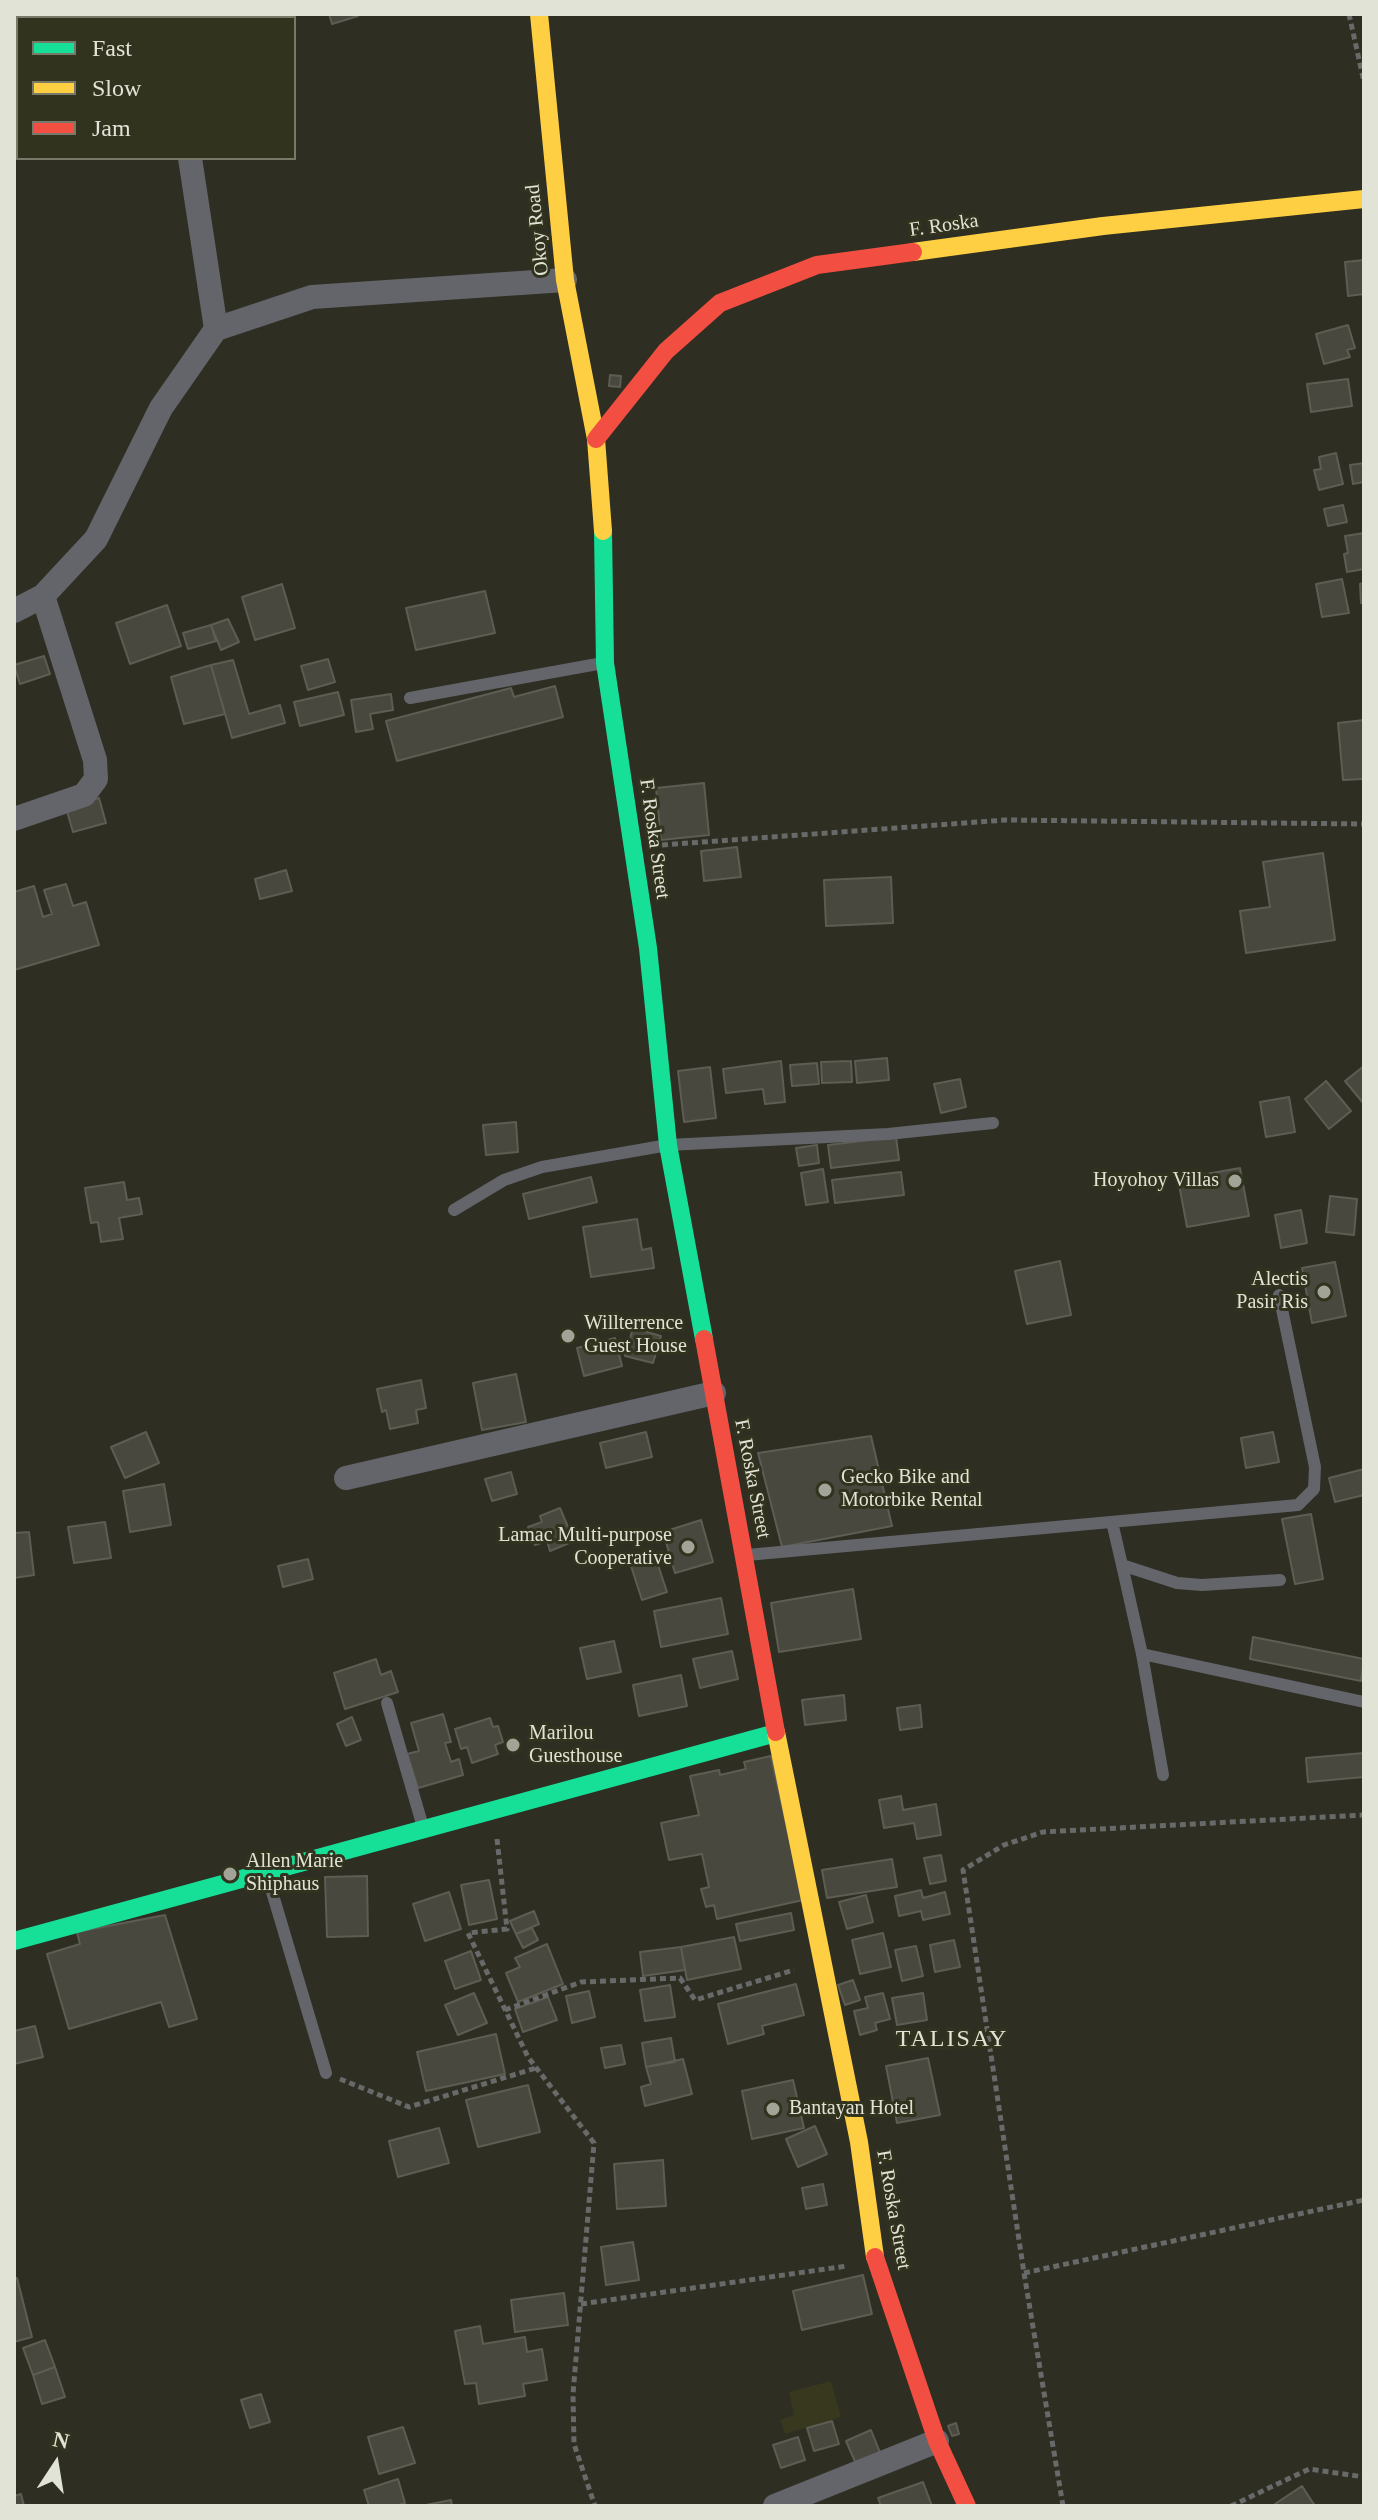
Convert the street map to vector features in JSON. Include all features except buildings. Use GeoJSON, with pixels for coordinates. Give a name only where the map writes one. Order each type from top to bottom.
{"type":"FeatureCollection","features":[{"type":"Feature","properties":{"kind":"main road","name":"Okoy Road"},"geometry":{"type":"LineString","coordinates":[[539,14],[565,280],[596,439]]}},
{"type":"Feature","properties":{"kind":"main road","name":"F. Roska"},"geometry":{"type":"LineString","coordinates":[[596,439],[666,351],[720,303],[817,265],[1103,226],[1364,199]]}},
{"type":"Feature","properties":{"kind":"main road","name":"F. Roska Street"},"geometry":{"type":"LineString","coordinates":[[596,439],[604,546],[605,663],[648,948],[668,1145],[776,1733],[859,2142],[876,2262],[937,2441],[967,2506]]}},
{"type":"Feature","properties":{"kind":"main road"},"geometry":{"type":"LineString","coordinates":[[14,1941],[776,1733]]}},
{"type":"Feature","properties":{"kind":"street"},"geometry":{"type":"LineString","coordinates":[[190,160],[216,329]]}},
{"type":"Feature","properties":{"kind":"street"},"geometry":{"type":"LineString","coordinates":[[14,611],[43,596],[96,539],[161,408],[216,329],[312,297],[565,280]]}},
{"type":"Feature","properties":{"kind":"street"},"geometry":{"type":"LineString","coordinates":[[14,819],[84,795],[96,779],[95,760],[43,596]]}},
{"type":"Feature","properties":{"kind":"street"},"geometry":{"type":"LineString","coordinates":[[346,1478],[714,1393]]}},
{"type":"Feature","properties":{"kind":"street"},"geometry":{"type":"LineString","coordinates":[[775,2506],[937,2441]]}},
{"type":"Feature","properties":{"kind":"lane"},"geometry":{"type":"LineString","coordinates":[[410,698],[605,663]]}},
{"type":"Feature","properties":{"kind":"lane"},"geometry":{"type":"LineString","coordinates":[[454,1210],[504,1180],[542,1167],[668,1145],[888,1134],[993,1123]]}},
{"type":"Feature","properties":{"kind":"lane"},"geometry":{"type":"LineString","coordinates":[[744,1555],[1298,1505],[1314,1489],[1315,1467],[1279,1295]]}},
{"type":"Feature","properties":{"kind":"lane"},"geometry":{"type":"LineString","coordinates":[[1112,1522],[1142,1654],[1163,1775]]}},
{"type":"Feature","properties":{"kind":"lane"},"geometry":{"type":"LineString","coordinates":[[1122,1565],[1177,1583],[1280,1580]]}},
{"type":"Feature","properties":{"kind":"lane"},"geometry":{"type":"LineString","coordinates":[[1142,1654],[1364,1702]]}},
{"type":"Feature","properties":{"kind":"lane"},"geometry":{"type":"LineString","coordinates":[[387,1703],[424,1830]]}},
{"type":"Feature","properties":{"kind":"lane"},"geometry":{"type":"LineString","coordinates":[[266,1872],[326,2073]]}},
{"type":"Feature","properties":{"kind":"path"},"geometry":{"type":"LineString","coordinates":[[1349,14],[1364,82]]}},
{"type":"Feature","properties":{"kind":"path"},"geometry":{"type":"LineString","coordinates":[[633,847],[1006,820],[1364,824]]}},
{"type":"Feature","properties":{"kind":"path"},"geometry":{"type":"LineString","coordinates":[[494,1810],[507,1929],[468,1933],[536,2068],[594,2143],[573,2394],[574,2444],[595,2506]]}},
{"type":"Feature","properties":{"kind":"path"},"geometry":{"type":"LineString","coordinates":[[1063,2506],[963,1870],[1004,1845],[1043,1832],[1364,1815]]}},
{"type":"Feature","properties":{"kind":"path"},"geometry":{"type":"LineString","coordinates":[[505,2010],[581,1982],[680,1978],[695,2000],[822,1961]]}},
{"type":"Feature","properties":{"kind":"path"},"geometry":{"type":"LineString","coordinates":[[326,2073],[409,2107],[536,2068]]}},
{"type":"Feature","properties":{"kind":"path"},"geometry":{"type":"LineString","coordinates":[[1024,2273],[1364,2200]]}},
{"type":"Feature","properties":{"kind":"path"},"geometry":{"type":"LineString","coordinates":[[581,2304],[876,2262]]}},
{"type":"Feature","properties":{"kind":"path"},"geometry":{"type":"LineString","coordinates":[[1231,2506],[1309,2469],[1364,2477]]}},
{"type":"Feature","properties":{"kind":"shaded area"},"geometry":{"type":"Polygon","coordinates":[[[831,2381],[841,2417],[785,2434],[780,2420],[794,2415],[789,2392],[831,2381]]]}},
{"type":"Feature","properties":{"kind":"traffic: fast"},"geometry":{"type":"LineString","coordinates":[[603,531],[605,663],[648,948],[668,1145],[704,1339]]}},
{"type":"Feature","properties":{"kind":"traffic: fast"},"geometry":{"type":"LineString","coordinates":[[14,1941],[776,1733]]}},
{"type":"Feature","properties":{"kind":"traffic: slow"},"geometry":{"type":"LineString","coordinates":[[539,14],[565,280],[596,439],[603,531]]}},
{"type":"Feature","properties":{"kind":"traffic: slow"},"geometry":{"type":"LineString","coordinates":[[913,252],[1103,226],[1364,199]]}},
{"type":"Feature","properties":{"kind":"traffic: slow"},"geometry":{"type":"LineString","coordinates":[[776,1732],[859,2142],[875,2257]]}},
{"type":"Feature","properties":{"kind":"traffic: jam"},"geometry":{"type":"LineString","coordinates":[[596,439],[666,351],[720,303],[817,265],[913,252]]}},
{"type":"Feature","properties":{"kind":"traffic: jam"},"geometry":{"type":"LineString","coordinates":[[704,1339],[776,1732]]}},
{"type":"Feature","properties":{"kind":"traffic: jam"},"geometry":{"type":"LineString","coordinates":[[875,2257],[937,2441],[967,2506]]}},
{"type":"Feature","properties":{"kind":"place","name":"Hoyohoy Villas"},"geometry":{"type":"Point","coordinates":[1235,1181]}},
{"type":"Feature","properties":{"kind":"place","name":"Alectis Pasir Ris"},"geometry":{"type":"Point","coordinates":[1324,1292]}},
{"type":"Feature","properties":{"kind":"place","name":"Willterrence Guest House"},"geometry":{"type":"Point","coordinates":[568,1336]}},
{"type":"Feature","properties":{"kind":"place","name":"Gecko Bike and Motorbike Rental"},"geometry":{"type":"Point","coordinates":[825,1490]}},
{"type":"Feature","properties":{"kind":"place","name":"Lamac Multi-purpose Cooperative"},"geometry":{"type":"Point","coordinates":[688,1547]}},
{"type":"Feature","properties":{"kind":"place","name":"Marilou Guesthouse"},"geometry":{"type":"Point","coordinates":[513,1745]}},
{"type":"Feature","properties":{"kind":"place","name":"Allen Marie Shiphaus"},"geometry":{"type":"Point","coordinates":[230,1874]}},
{"type":"Feature","properties":{"kind":"place","name":"Bantayan Hotel"},"geometry":{"type":"Point","coordinates":[773,2109]}},
{"type":"Feature","properties":{"kind":"district","name":"TALISAY"},"geometry":{"type":"Point","coordinates":[952,2040]}}]}
